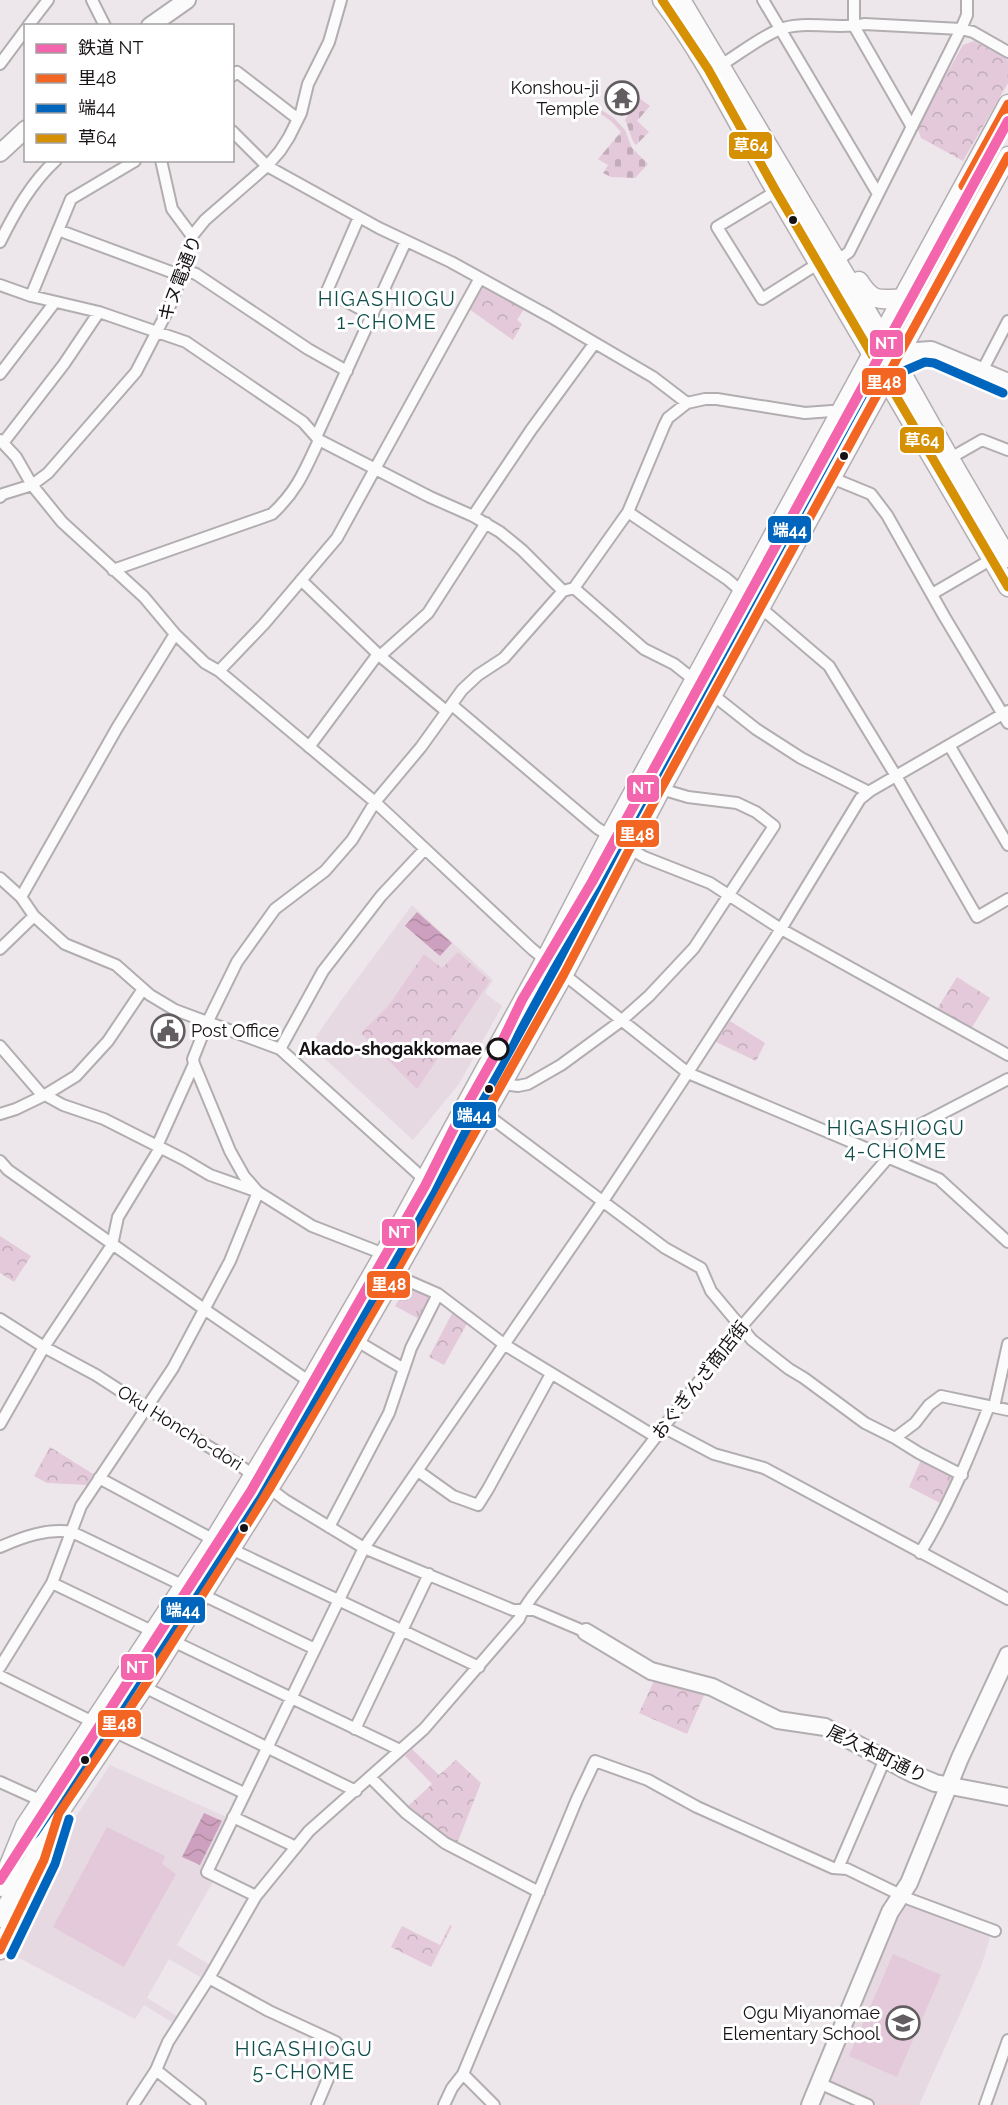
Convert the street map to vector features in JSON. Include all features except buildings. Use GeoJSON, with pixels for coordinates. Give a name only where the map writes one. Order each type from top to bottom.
{"type":"FeatureCollection","features":[{"type":"Feature","properties":{"kind":"main road"},"geometry":{"type":"LineString","coordinates":[[662,0],[678,21],[881,336],[884,365],[908,414],[944,462],[1003,555],[1008,586]]}},
{"type":"Feature","properties":{"kind":"main road"},"geometry":{"type":"LineString","coordinates":[[681,0],[721,65],[783,187]]}},
{"type":"Feature","properties":{"kind":"main road"},"geometry":{"type":"LineString","coordinates":[[884,365],[881,336],[1008,104]]}},
{"type":"Feature","properties":{"kind":"main road"},"geometry":{"type":"LineString","coordinates":[[1,1915],[59,1813],[144,1687],[270,1488],[357,1341],[564,974],[629,848],[832,478],[873,402],[884,365],[920,316],[1005,167]]}},
{"type":"Feature","properties":{"kind":"main road"},"geometry":{"type":"LineString","coordinates":[[832,263],[853,273],[873,297],[881,300],[902,298]]}},
{"type":"Feature","properties":{"kind":"main road"},"geometry":{"type":"LineString","coordinates":[[832,263],[862,335],[884,365],[911,391],[944,462]]}},
{"type":"Feature","properties":{"kind":"main road"},"geometry":{"type":"LineString","coordinates":[[0,1862],[9,1843],[25,1826],[95,1723],[214,1540],[310,1382],[425,1180],[854,385],[884,365]]}},
{"type":"Feature","properties":{"kind":"main road"},"geometry":{"type":"LineString","coordinates":[[0,1950],[44,1860],[59,1813]]}},
{"type":"Feature","properties":{"kind":"main road"},"geometry":{"type":"LineString","coordinates":[[0,1887],[25,1826]]}},
{"type":"Feature","properties":{"kind":"street"},"geometry":{"type":"LineString","coordinates":[[29,24],[48,0]]}},
{"type":"Feature","properties":{"kind":"street"},"geometry":{"type":"LineString","coordinates":[[92,0],[104,24]]}},
{"type":"Feature","properties":{"kind":"street"},"geometry":{"type":"LineString","coordinates":[[153,24],[187,0]]}},
{"type":"Feature","properties":{"kind":"street","name":"キヌ電通り"},"geometry":{"type":"LineString","coordinates":[[0,497],[32,485],[48,473],[136,372],[158,332],[183,273],[192,236],[205,220],[267,166],[280,151],[298,119],[308,84],[329,42],[341,0]]}},
{"type":"Feature","properties":{"kind":"street"},"geometry":{"type":"LineString","coordinates":[[763,0],[878,194]]}},
{"type":"Feature","properties":{"kind":"street"},"geometry":{"type":"LineString","coordinates":[[854,0],[854,26],[912,127]]}},
{"type":"Feature","properties":{"kind":"street"},"geometry":{"type":"LineString","coordinates":[[783,187],[717,227],[762,299],[849,252],[961,29],[967,15],[967,0]]}},
{"type":"Feature","properties":{"kind":"street"},"geometry":{"type":"LineString","coordinates":[[721,65],[781,29],[792,26],[864,24],[961,29],[973,32],[1008,52]]}},
{"type":"Feature","properties":{"kind":"street"},"geometry":{"type":"LineString","coordinates":[[0,64],[24,31]]}},
{"type":"Feature","properties":{"kind":"street"},"geometry":{"type":"LineString","coordinates":[[234,74],[237,72],[298,119]]}},
{"type":"Feature","properties":{"kind":"street"},"geometry":{"type":"LineString","coordinates":[[0,153],[24,131]]}},
{"type":"Feature","properties":{"kind":"street"},"geometry":{"type":"LineString","coordinates":[[234,133],[267,166],[359,217],[452,262],[549,316],[653,377],[687,403]]}},
{"type":"Feature","properties":{"kind":"street"},"geometry":{"type":"LineString","coordinates":[[0,242],[35,183],[54,162]]}},
{"type":"Feature","properties":{"kind":"street"},"geometry":{"type":"LineString","coordinates":[[32,296],[71,200],[133,162]]}},
{"type":"Feature","properties":{"kind":"street"},"geometry":{"type":"LineString","coordinates":[[161,162],[172,209],[192,236]]}},
{"type":"Feature","properties":{"kind":"street"},"geometry":{"type":"LineString","coordinates":[[359,217],[327,291],[372,315]]}},
{"type":"Feature","properties":{"kind":"street"},"geometry":{"type":"LineString","coordinates":[[58,230],[183,273],[196,273],[308,349],[347,371]]}},
{"type":"Feature","properties":{"kind":"street"},"geometry":{"type":"LineString","coordinates":[[112,570],[272,514],[285,502],[299,484],[406,241]]}},
{"type":"Feature","properties":{"kind":"street"},"geometry":{"type":"LineString","coordinates":[[219,671],[264,624],[337,538],[480,278]]}},
{"type":"Feature","properties":{"kind":"street"},"geometry":{"type":"LineString","coordinates":[[0,285],[32,296],[99,312],[186,342],[303,422],[318,437],[375,470],[486,523],[644,649],[674,664],[756,729],[801,758],[869,792]]}},
{"type":"Feature","properties":{"kind":"street"},"geometry":{"type":"LineString","coordinates":[[0,374],[55,302]]}},
{"type":"Feature","properties":{"kind":"street"},"geometry":{"type":"LineString","coordinates":[[99,312],[64,364],[2,442],[16,457],[32,485],[62,522],[144,597],[175,634],[205,663],[219,671],[375,802],[545,960],[688,1073],[887,1159],[939,1179],[1008,1242]]}},
{"type":"Feature","properties":{"kind":"street"},"geometry":{"type":"LineString","coordinates":[[982,371],[1008,321]]}},
{"type":"Feature","properties":{"kind":"street"},"geometry":{"type":"LineString","coordinates":[[473,516],[531,430],[594,344]]}},
{"type":"Feature","properties":{"kind":"street"},"geometry":{"type":"LineString","coordinates":[[884,365],[924,349],[943,354],[1008,382]]}},
{"type":"Feature","properties":{"kind":"street"},"geometry":{"type":"LineString","coordinates":[[258,1192],[244,1176],[230,1151],[193,1059],[208,1021],[237,962],[275,909],[324,872],[352,840],[375,802],[421,747],[462,690],[478,675],[504,658],[568,590],[628,512],[669,418],[687,403],[705,399],[805,413],[832,411],[838,414]]}},
{"type":"Feature","properties":{"kind":"street"},"geometry":{"type":"LineString","coordinates":[[944,462],[982,440],[1008,450]]}},
{"type":"Feature","properties":{"kind":"street"},"geometry":{"type":"LineString","coordinates":[[256,1896],[207,1872],[364,1548],[505,1345],[688,1073],[782,928],[860,799],[949,745],[1006,716],[932,594],[888,515],[871,494],[832,478]]}},
{"type":"Feature","properties":{"kind":"street"},"geometry":{"type":"LineString","coordinates":[[628,512],[727,579],[829,666],[896,776],[977,918],[1008,899]]}},
{"type":"Feature","properties":{"kind":"street"},"geometry":{"type":"LineString","coordinates":[[309,747],[379,655],[428,613],[486,523]]}},
{"type":"Feature","properties":{"kind":"street"},"geometry":{"type":"LineString","coordinates":[[932,594],[1003,555]]}},
{"type":"Feature","properties":{"kind":"street"},"geometry":{"type":"LineString","coordinates":[[301,580],[379,655],[449,708],[597,828],[643,856],[710,884],[730,895],[782,928],[1008,1055]]}},
{"type":"Feature","properties":{"kind":"street"},"geometry":{"type":"LineString","coordinates":[[21,897],[117,728],[175,634]]}},
{"type":"Feature","properties":{"kind":"street"},"geometry":{"type":"LineString","coordinates":[[949,745],[1008,845]]}},
{"type":"Feature","properties":{"kind":"street"},"geometry":{"type":"LineString","coordinates":[[502,1084],[518,1086],[528,1084],[561,1065],[621,1021],[649,996],[694,948],[774,826],[756,812],[737,803],[688,797],[661,789]]}},
{"type":"Feature","properties":{"kind":"street"},"geometry":{"type":"LineString","coordinates":[[280,1049],[323,971],[381,896],[425,849]]}},
{"type":"Feature","properties":{"kind":"street"},"geometry":{"type":"LineString","coordinates":[[0,878],[21,897],[34,916],[65,944],[116,965],[143,989],[174,1010],[280,1049],[425,1180]]}},
{"type":"Feature","properties":{"kind":"street"},"geometry":{"type":"LineString","coordinates":[[0,948],[34,916]]}},
{"type":"Feature","properties":{"kind":"street"},"geometry":{"type":"LineString","coordinates":[[0,1114],[44,1095],[76,1076],[108,1041],[143,989]]}},
{"type":"Feature","properties":{"kind":"street"},"geometry":{"type":"LineString","coordinates":[[0,1046],[44,1095],[63,1105],[104,1119],[210,1175],[258,1192],[312,1226],[384,1254],[396,1272],[406,1280],[438,1294],[505,1345],[656,1437]]}},
{"type":"Feature","properties":{"kind":"street"},"geometry":{"type":"LineString","coordinates":[[0,1424],[44,1347],[112,1245],[118,1217],[158,1147],[194,1064]]}},
{"type":"Feature","properties":{"kind":"street","name":"おぐぎんざ商店街"},"geometry":{"type":"LineString","coordinates":[[133,2105],[156,2070],[168,2042],[209,1978],[256,1896],[309,1831],[428,1726],[479,1668],[519,1619],[523,1610],[741,1327],[914,1128],[1008,1079]]}},
{"type":"Feature","properties":{"kind":"street"},"geometry":{"type":"LineString","coordinates":[[486,1114],[665,1248],[700,1268],[711,1290],[752,1340],[789,1370],[804,1378],[865,1423],[962,1475]]}},
{"type":"Feature","properties":{"kind":"street"},"geometry":{"type":"LineString","coordinates":[[0,1161],[8,1170],[112,1245],[310,1382]]}},
{"type":"Feature","properties":{"kind":"street"},"geometry":{"type":"LineString","coordinates":[[1,1663],[52,1583],[81,1506],[173,1368],[230,1261],[258,1192]]}},
{"type":"Feature","properties":{"kind":"street"},"geometry":{"type":"LineString","coordinates":[[329,1527],[389,1413],[411,1348],[438,1294]]}},
{"type":"Feature","properties":{"kind":"street","name":"Oku Honcho-dori"},"geometry":{"type":"LineString","coordinates":[[0,1319],[146,1406],[238,1464],[285,1500],[364,1548],[513,1610],[534,1610],[586,1632]]}},
{"type":"Feature","properties":{"kind":"street"},"geometry":{"type":"LineString","coordinates":[[357,1341],[404,1368]]}},
{"type":"Feature","properties":{"kind":"street"},"geometry":{"type":"LineString","coordinates":[[920,1553],[947,1507],[962,1475],[991,1406],[1008,1344]]}},
{"type":"Feature","properties":{"kind":"street"},"geometry":{"type":"LineString","coordinates":[[418,1471],[453,1496],[478,1505],[551,1374]]}},
{"type":"Feature","properties":{"kind":"street"},"geometry":{"type":"LineString","coordinates":[[895,1438],[915,1423],[929,1405],[941,1396],[1008,1410]]}},
{"type":"Feature","properties":{"kind":"street"},"geometry":{"type":"LineString","coordinates":[[663,1427],[714,1455],[764,1468],[1008,1599]]}},
{"type":"Feature","properties":{"kind":"street"},"geometry":{"type":"LineString","coordinates":[[99,1478],[214,1540]]}},
{"type":"Feature","properties":{"kind":"street"},"geometry":{"type":"LineString","coordinates":[[0,1547],[42,1532],[62,1530],[72,1532],[184,1586]]}},
{"type":"Feature","properties":{"kind":"street"},"geometry":{"type":"LineString","coordinates":[[231,1549],[479,1668]]}},
{"type":"Feature","properties":{"kind":"street"},"geometry":{"type":"LineString","coordinates":[[355,1729],[429,1574]]}},
{"type":"Feature","properties":{"kind":"street"},"geometry":{"type":"LineString","coordinates":[[52,1583],[400,1750]]}},
{"type":"Feature","properties":{"kind":"street"},"geometry":{"type":"LineString","coordinates":[[203,1594],[315,1649]]}},
{"type":"Feature","properties":{"kind":"street","name":"尾久本町通り"},"geometry":{"type":"LineString","coordinates":[[586,1632],[651,1671],[712,1687],[778,1720],[825,1727],[911,1773],[948,1786],[1008,1797]]}},
{"type":"Feature","properties":{"kind":"street"},"geometry":{"type":"LineString","coordinates":[[810,2105],[890,1912],[909,1883],[948,1786],[1008,1655]]}},
{"type":"Feature","properties":{"kind":"street"},"geometry":{"type":"LineString","coordinates":[[0,1676],[95,1723]]}},
{"type":"Feature","properties":{"kind":"street"},"geometry":{"type":"LineString","coordinates":[[144,1687],[356,1791]]}},
{"type":"Feature","properties":{"kind":"street"},"geometry":{"type":"LineString","coordinates":[[113,1731],[244,1793]]}},
{"type":"Feature","properties":{"kind":"street"},"geometry":{"type":"LineString","coordinates":[[838,1868],[885,1759]]}},
{"type":"Feature","properties":{"kind":"street"},"geometry":{"type":"LineString","coordinates":[[444,2105],[463,2074],[577,1799],[595,1761],[648,1780],[697,1807],[833,1868],[847,1869],[902,1895],[995,1931]]}},
{"type":"Feature","properties":{"kind":"street"},"geometry":{"type":"LineString","coordinates":[[371,1778],[406,1813],[445,1843],[539,1892]]}},
{"type":"Feature","properties":{"kind":"street"},"geometry":{"type":"LineString","coordinates":[[0,1782],[42,1801]]}},
{"type":"Feature","properties":{"kind":"street"},"geometry":{"type":"LineString","coordinates":[[233,1817],[296,1847]]}},
{"type":"Feature","properties":{"kind":"street"},"geometry":{"type":"LineString","coordinates":[[209,1978],[269,2011],[336,2042]]}},
{"type":"Feature","properties":{"kind":"street"},"geometry":{"type":"LineString","coordinates":[[985,2105],[1008,2040]]}},
{"type":"Feature","properties":{"kind":"street"},"geometry":{"type":"LineString","coordinates":[[317,2105],[332,2069]]}},
{"type":"Feature","properties":{"kind":"street"},"geometry":{"type":"LineString","coordinates":[[156,2070],[200,2105]]}},
{"type":"Feature","properties":{"kind":"street"},"geometry":{"type":"LineString","coordinates":[[463,2074],[494,2105]]}},
{"type":"Feature","properties":{"kind":"street"},"geometry":{"type":"LineString","coordinates":[[819,2083],[868,2105]]}},
{"type":"Feature","properties":{"kind":"shaded area"},"geometry":{"type":"Polygon","coordinates":[[[412,905],[493,980],[485,993],[502,1006],[459,1084],[413,1140],[310,1045],[412,905]]]}},
{"type":"Feature","properties":{"kind":"shaded area"},"geometry":{"type":"Polygon","coordinates":[[[110,1765],[229,1818],[203,1874],[214,1880],[177,1945],[210,1965],[202,1978],[169,1959],[147,1998],[177,2016],[173,2023],[144,2005],[135,2019],[17,1957],[22,1948],[16,1945],[58,1863],[71,1824],[110,1765]]]}},
{"type":"Feature","properties":{"kind":"shaded area","name":"Ogu Miyanomae Elementary School"},"geometry":{"type":"Polygon","coordinates":[[[906,1902],[991,1934],[981,1967],[919,2105],[877,2105],[829,2084],[827,2080],[899,1910],[906,1902]]]}},
{"type":"Feature","properties":{"kind":"green space"},"geometry":{"type":"Polygon","coordinates":[[[974,41],[1008,60],[1008,83],[963,161],[921,138],[917,126],[963,45],[974,41]]]}},
{"type":"Feature","properties":{"kind":"green space"},"geometry":{"type":"Polygon","coordinates":[[[639,98],[650,106],[637,121],[649,132],[636,145],[625,120],[639,98]]]}},
{"type":"Feature","properties":{"kind":"green space"},"geometry":{"type":"Polygon","coordinates":[[[597,107],[614,118],[625,130],[632,148],[648,164],[635,178],[611,177],[603,173],[608,165],[598,159],[621,132],[611,121],[595,110],[597,107]]]}},
{"type":"Feature","properties":{"kind":"green space"},"geometry":{"type":"Polygon","coordinates":[[[483,287],[524,309],[517,320],[522,324],[513,340],[469,309],[480,288],[483,287]]]}},
{"type":"Feature","properties":{"kind":"green space"},"geometry":{"type":"Polygon","coordinates":[[[458,952],[490,981],[417,1089],[361,1033],[389,1005],[424,954],[442,968],[458,952]]]}},
{"type":"Feature","properties":{"kind":"green space"},"geometry":{"type":"Polygon","coordinates":[[[957,977],[990,998],[971,1029],[937,1009],[957,977]]]}},
{"type":"Feature","properties":{"kind":"green space"},"geometry":{"type":"Polygon","coordinates":[[[730,1021],[765,1043],[756,1061],[716,1042],[730,1021]]]}},
{"type":"Feature","properties":{"kind":"green space"},"geometry":{"type":"Polygon","coordinates":[[[0,1236],[31,1256],[14,1282],[0,1273],[0,1236]]]}},
{"type":"Feature","properties":{"kind":"green space"},"geometry":{"type":"Polygon","coordinates":[[[407,1286],[433,1299],[421,1320],[395,1306],[407,1286]]]}},
{"type":"Feature","properties":{"kind":"green space"},"geometry":{"type":"Polygon","coordinates":[[[455,1308],[469,1320],[444,1365],[429,1357],[455,1308]]]}},
{"type":"Feature","properties":{"kind":"green space"},"geometry":{"type":"Polygon","coordinates":[[[50,1447],[93,1474],[87,1485],[47,1483],[34,1476],[50,1447]]]}},
{"type":"Feature","properties":{"kind":"green space"},"geometry":{"type":"Polygon","coordinates":[[[921,1460],[956,1479],[944,1505],[909,1487],[921,1460]]]}},
{"type":"Feature","properties":{"kind":"green space"},"geometry":{"type":"Polygon","coordinates":[[[654,1681],[705,1693],[687,1734],[639,1713],[654,1681]]]}},
{"type":"Feature","properties":{"kind":"green space"},"geometry":{"type":"Polygon","coordinates":[[[412,1749],[439,1775],[456,1760],[481,1783],[456,1846],[405,1809],[432,1784],[405,1756],[412,1749]]]}},
{"type":"Feature","properties":{"kind":"green space"},"geometry":{"type":"Polygon","coordinates":[[[107,1827],[165,1856],[162,1864],[176,1874],[124,1967],[53,1927],[107,1827]]]}},
{"type":"Feature","properties":{"kind":"green space"},"geometry":{"type":"Polygon","coordinates":[[[450,1925],[452,1926],[431,1967],[391,1947],[402,1926],[440,1945],[450,1925]]]}},
{"type":"Feature","properties":{"kind":"green space"},"geometry":{"type":"Polygon","coordinates":[[[893,1954],[941,1975],[897,2077],[849,2056],[893,1954]]]}},
{"type":"Feature","properties":{"kind":"green space"},"geometry":{"type":"Polygon","coordinates":[[[325,2044],[331,2047],[330,2066],[321,2083],[299,2073],[306,2058],[316,2063],[325,2044]]]}},
{"type":"Feature","properties":{"kind":"water"},"geometry":{"type":"Polygon","coordinates":[[[417,912],[452,943],[440,956],[405,926],[417,912]]]}},
{"type":"Feature","properties":{"kind":"water"},"geometry":{"type":"Polygon","coordinates":[[[204,1813],[222,1821],[200,1865],[182,1857],[204,1813]]]}},
{"type":"Feature","properties":{"kind":"rail line","name":"NT"},"geometry":{"type":"LineString","coordinates":[[0,1880],[251,1491],[425,1186],[455,1126],[498,1050],[522,1000],[592,882],[1008,121]]}},
{"type":"Feature","properties":{"kind":"transit line","name":"草64"},"geometry":{"type":"LineString","coordinates":[[662,0],[708,69],[776,191],[1008,587]]}},
{"type":"Feature","properties":{"kind":"transit line","name":"里48"},"geometry":{"type":"LineString","coordinates":[[963,186],[1008,104]]}},
{"type":"Feature","properties":{"kind":"transit line","name":"里48"},"geometry":{"type":"LineString","coordinates":[[0,1950],[44,1860],[59,1813],[144,1687],[270,1488],[396,1272],[564,974],[661,789],[1008,156]]}},
{"type":"Feature","properties":{"kind":"transit line","name":"端44"},"geometry":{"type":"LineString","coordinates":[[11,1867],[19,1850],[35,1833],[105,1730],[224,1547],[395,1260],[867,387],[925,362],[934,363],[1003,393]]}},
{"type":"Feature","properties":{"kind":"transit line","name":"端44"},"geometry":{"type":"LineString","coordinates":[[11,1955],[55,1864],[69,1819]]}},
{"type":"Feature","properties":{"kind":"place","name":"Konshou-ji Temple"},"geometry":{"type":"Point","coordinates":[622,98]}},
{"type":"Feature","properties":{"kind":"place","name":"Post Office"},"geometry":{"type":"Point","coordinates":[168,1031]}},
{"type":"Feature","properties":{"kind":"place","name":"Akado-shogakkomae"},"geometry":{"type":"Point","coordinates":[498,1049]}},
{"type":"Feature","properties":{"kind":"place","name":"Ogu Miyanomae Elementary School"},"geometry":{"type":"Point","coordinates":[903,2023]}},
{"type":"Feature","properties":{"kind":"district","name":"HIGASHIOGU 1-CHOME"},"geometry":{"type":"Point","coordinates":[387,310]}},
{"type":"Feature","properties":{"kind":"district","name":"HIGASHIOGU 4-CHOME"},"geometry":{"type":"Point","coordinates":[896,1140]}},
{"type":"Feature","properties":{"kind":"district","name":"HIGASHIOGU 5-CHOME"},"geometry":{"type":"Point","coordinates":[304,2060]}}]}
